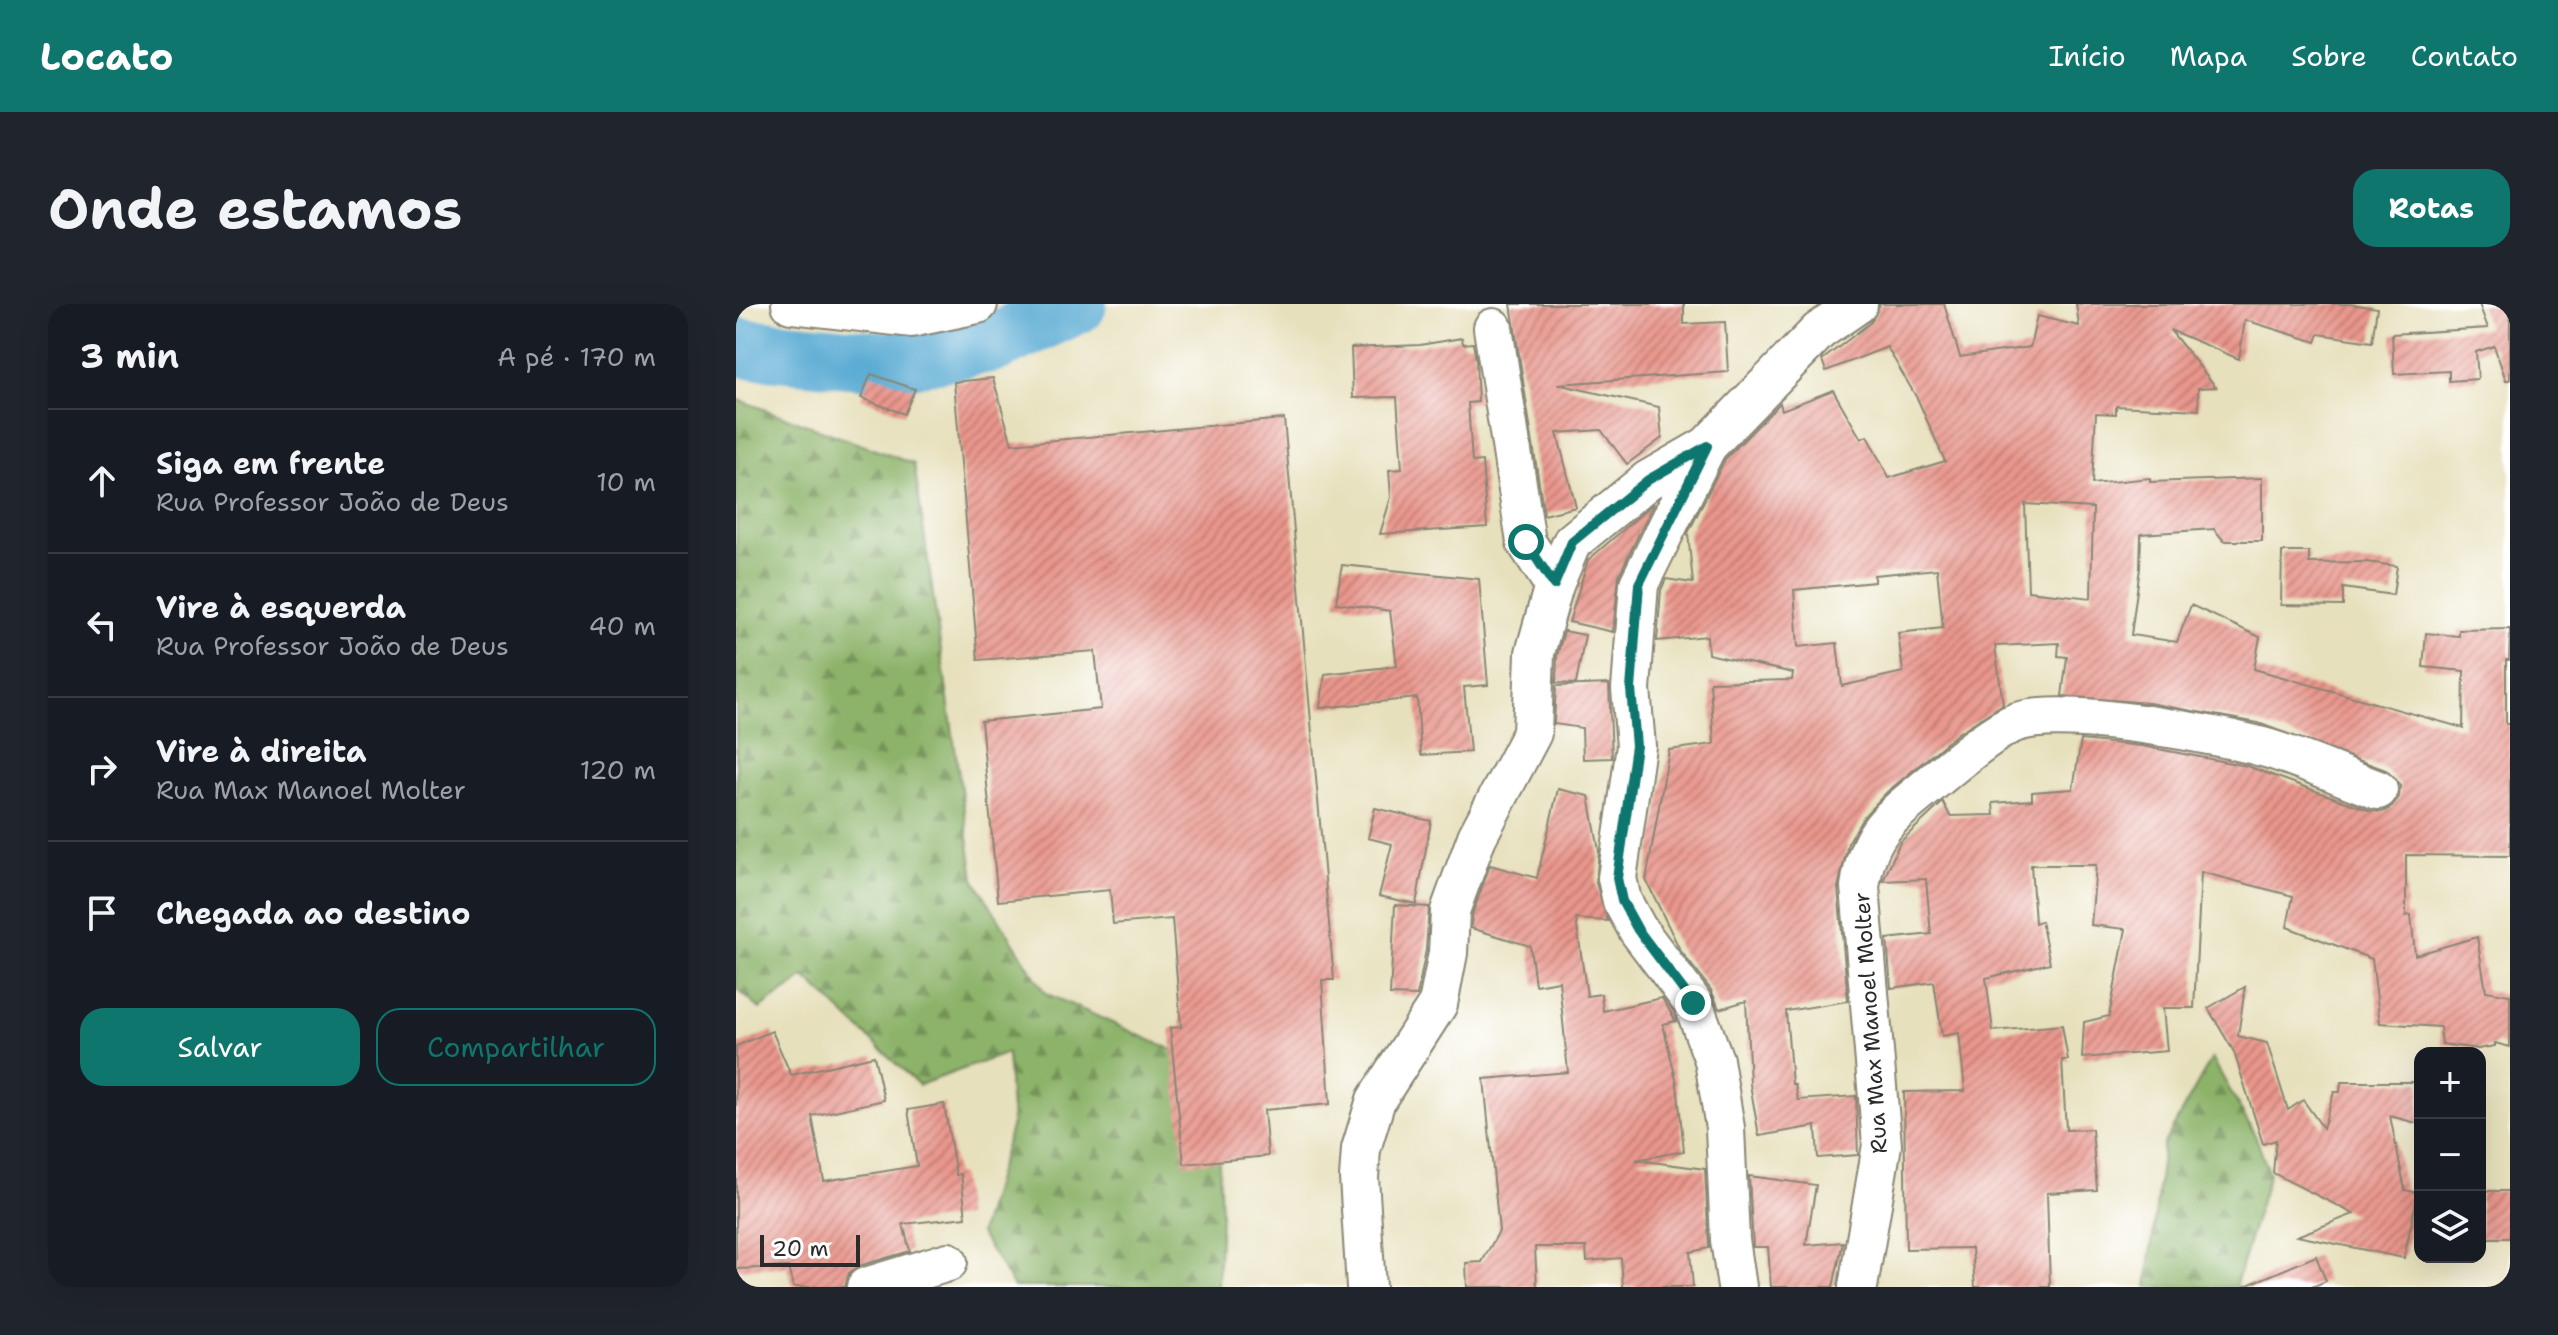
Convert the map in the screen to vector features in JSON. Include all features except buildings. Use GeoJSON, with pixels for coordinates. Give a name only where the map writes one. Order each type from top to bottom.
{"type":"FeatureCollection","features":[{"type":"Feature","properties":{"kind":"street"},"geometry":{"type":"LineString","coordinates":[[791,304],[911,318],[978,304]]}},
{"type":"Feature","properties":{"kind":"street"},"geometry":{"type":"LineString","coordinates":[[1366,1287],[1359,1178],[1361,1149],[1376,1100],[1438,1004],[1448,953],[1450,911],[1477,837],[1532,733],[1535,653],[1554,585],[1572,542],[1648,480],[1707,446],[1819,331],[1858,304]]}},
{"type":"Feature","properties":{"kind":"street"},"geometry":{"type":"LineString","coordinates":[[1493,328],[1526,542],[1554,585]]}},
{"type":"Feature","properties":{"kind":"street"},"geometry":{"type":"LineString","coordinates":[[1707,446],[1639,584],[1631,689],[1636,746],[1617,878],[1622,901],[1638,930],[1693,1003],[1714,1060],[1725,1128],[1730,1240],[1737,1287]]}},
{"type":"Feature","properties":{"kind":"street","name":"Rua Max Manoel Molter"},"geometry":{"type":"LineString","coordinates":[[1858,1287],[1882,1145],[1860,887],[1865,854],[1881,826],[1942,774],[2014,722],[2057,715],[2154,727],[2268,749],[2378,790]]}},
{"type":"Feature","properties":{"kind":"street"},"geometry":{"type":"LineString","coordinates":[[866,1287],[948,1260]]}},
{"type":"Feature","properties":{"kind":"green space"},"geometry":{"type":"Polygon","coordinates":[[[736,399],[914,464],[974,879],[1045,993],[1215,1069],[1221,1211],[1218,1287],[1014,1287],[980,1233],[1012,1124],[1007,1053],[919,1085],[805,977],[760,1009],[736,988],[736,399]]]}},
{"type":"Feature","properties":{"kind":"green space"},"geometry":{"type":"Polygon","coordinates":[[[2212,1058],[2256,1137],[2269,1174],[2235,1287],[2147,1287],[2163,1145],[2212,1058]]]}},
{"type":"Feature","properties":{"kind":"waterway"},"geometry":{"type":"LineString","coordinates":[[736,347],[889,362],[995,342],[1077,304]]}},
{"type":"Feature","properties":{"kind":"route"},"geometry":{"type":"LineString","coordinates":[[1526,542],[1554,585],[1572,542],[1648,480],[1707,446],[1639,584],[1633,628],[1631,689],[1636,746],[1617,878],[1622,901],[1638,930],[1693,1003]]}}]}
